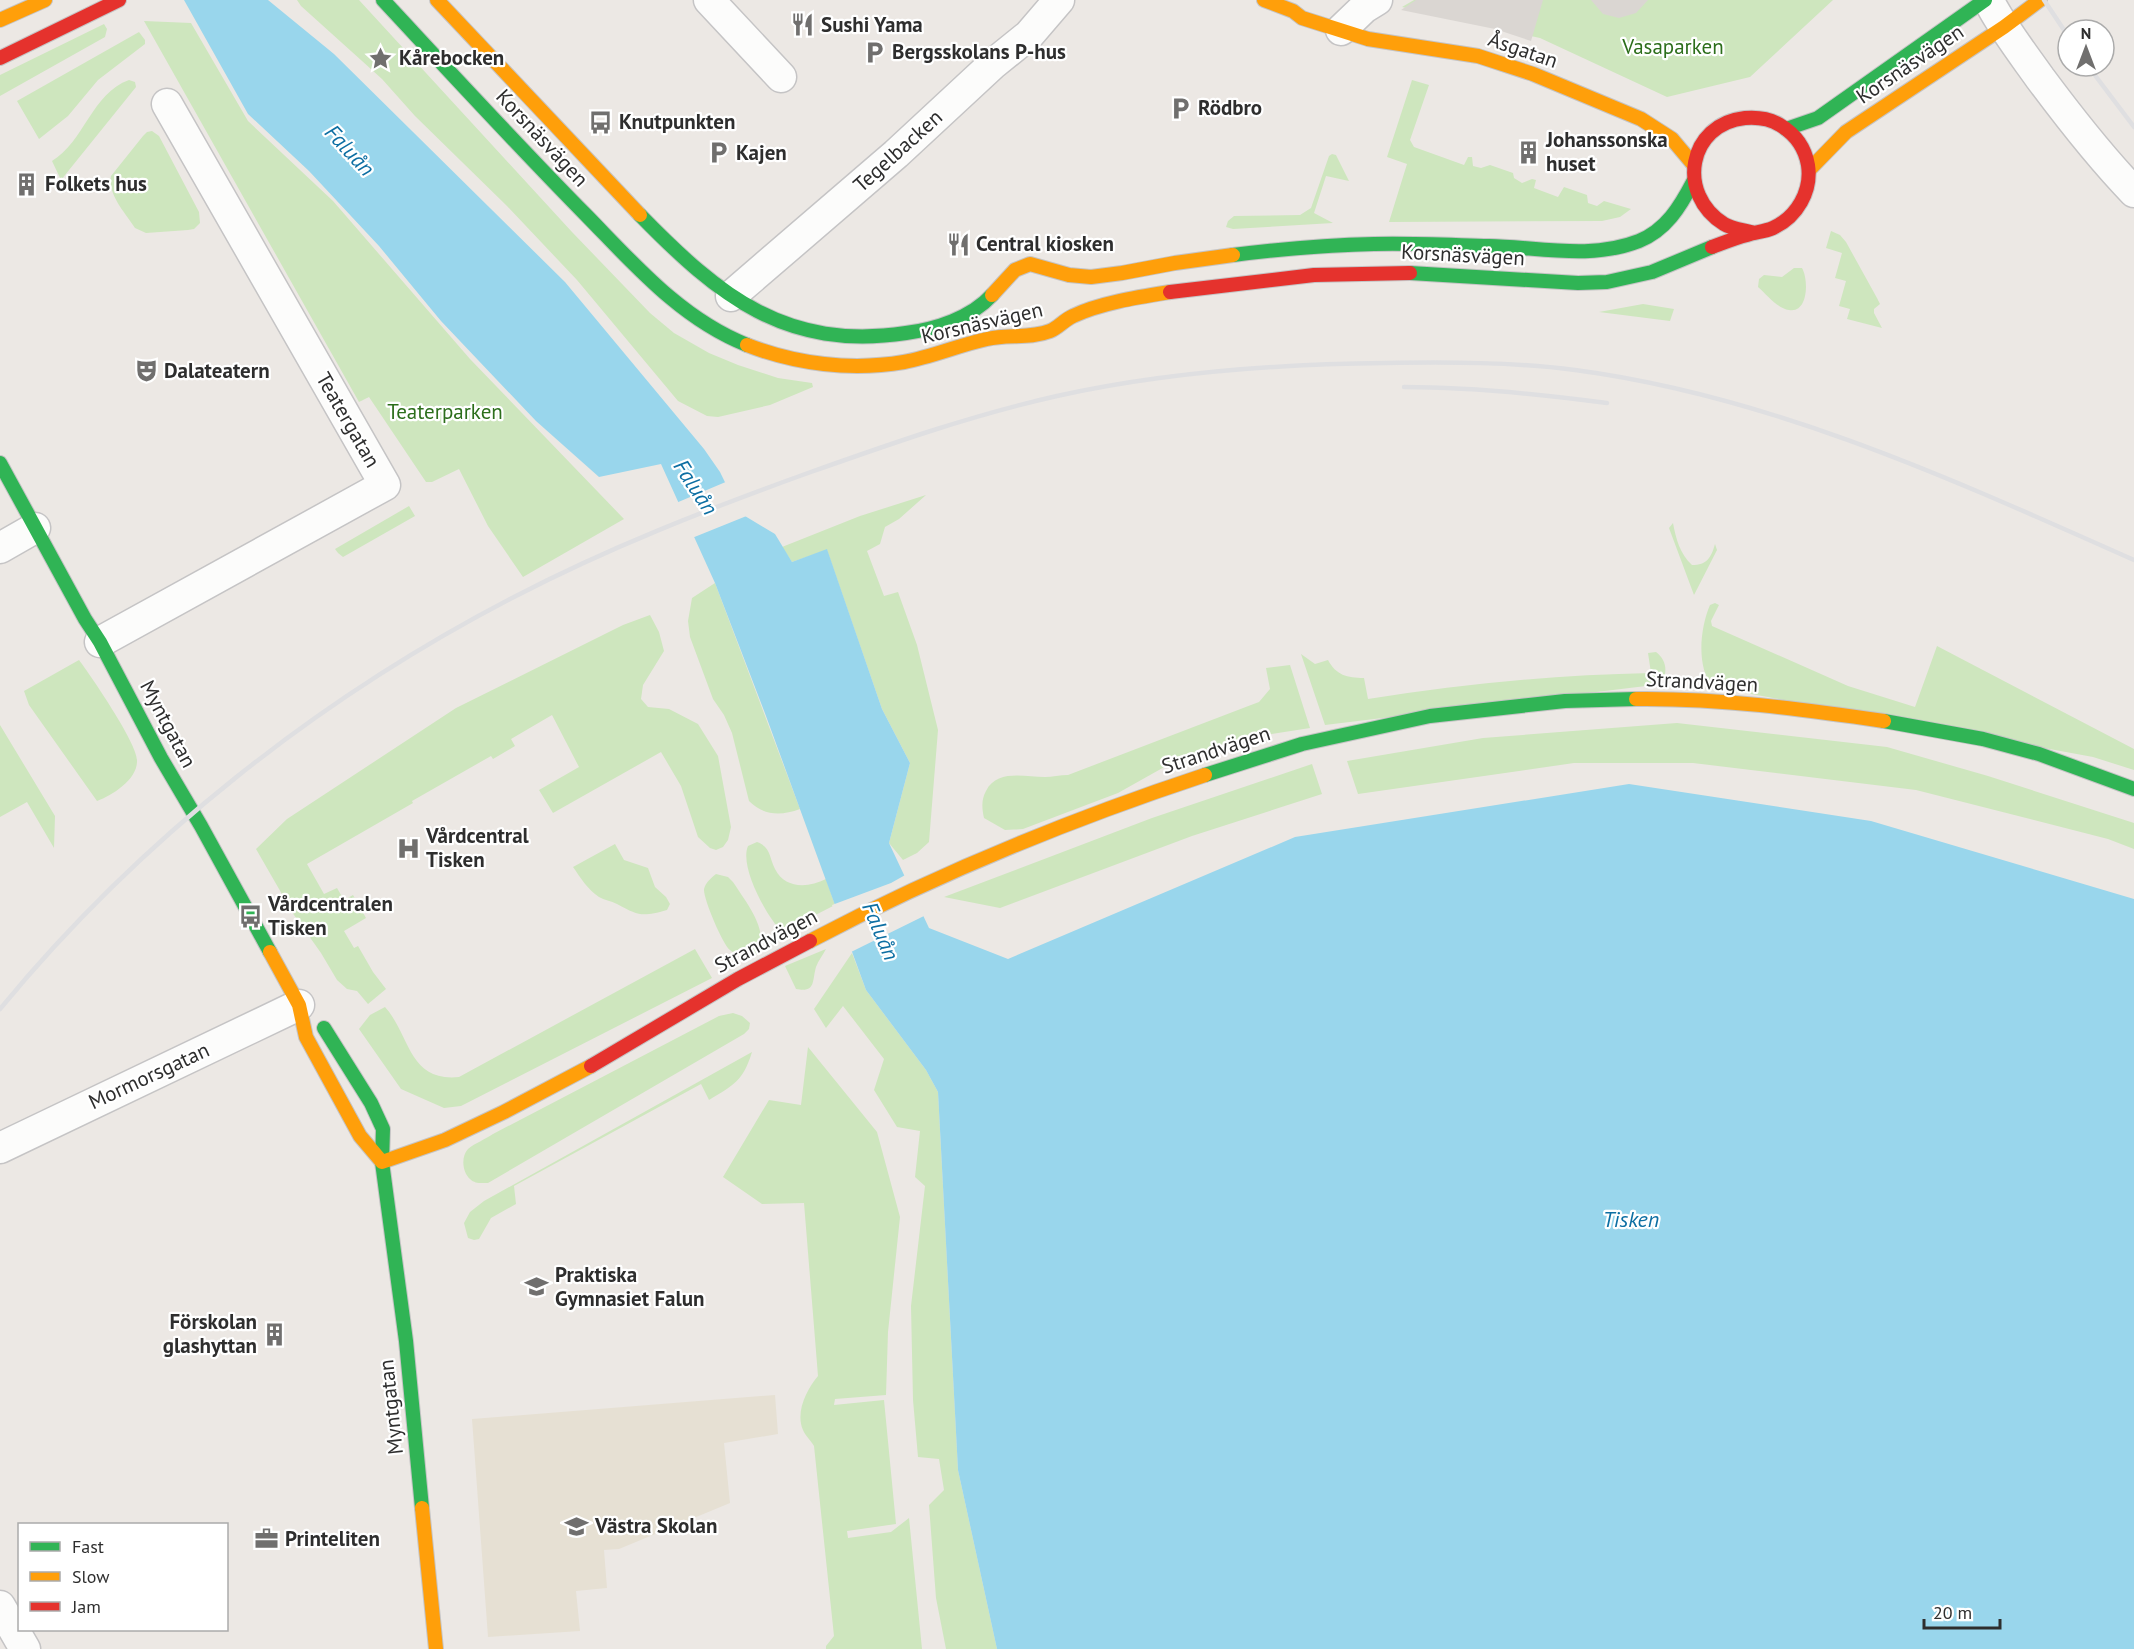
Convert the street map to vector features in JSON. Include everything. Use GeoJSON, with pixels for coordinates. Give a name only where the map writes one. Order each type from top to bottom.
{"type":"FeatureCollection","features":[{"type":"Feature","properties":{"kind":"street"},"geometry":{"type":"LineString","coordinates":[[0,20],[45,0]]}},
{"type":"Feature","properties":{"kind":"street"},"geometry":{"type":"LineString","coordinates":[[0,58],[119,0]]}},
{"type":"Feature","properties":{"kind":"street","name":"Korsnäsvägen"},"geometry":{"type":"LineString","coordinates":[[383,0],[557,186],[661,292],[684,310],[717,309],[754,312],[789,327],[812,333],[857,337],[886,336],[922,329],[963,315],[992,297],[1018,267],[1034,264],[1069,276],[1102,276],[1231,254],[1367,244],[1517,246],[1585,252],[1614,249],[1632,244],[1656,232],[1670,221],[1693,182]]}},
{"type":"Feature","properties":{"kind":"street","name":"Korsnäsvägen"},"geometry":{"type":"LineString","coordinates":[[437,0],[543,115],[669,244],[717,309],[736,341],[784,358],[818,364],[860,366],[927,358],[996,336],[1049,332],[1070,318],[1096,308],[1150,296],[1293,276],[1415,272],[1572,281],[1620,280],[1655,271],[1716,245],[1754,233]]}},
{"type":"Feature","properties":{"kind":"street"},"geometry":{"type":"LineString","coordinates":[[709,0],[781,77]]}},
{"type":"Feature","properties":{"kind":"street","name":"Tegelbacken"},"geometry":{"type":"LineString","coordinates":[[717,309],[896,154],[993,64],[1029,35],[1059,0]]}},
{"type":"Feature","properties":{"kind":"street","name":"Åsgatan"},"geometry":{"type":"LineString","coordinates":[[1264,0],[1293,11],[1302,18],[1344,27],[1368,39],[1479,56],[1533,74],[1641,119],[1672,139],[1693,164]]}},
{"type":"Feature","properties":{"kind":"street"},"geometry":{"type":"LineString","coordinates":[[1344,27],[1364,8],[1377,0]]}},
{"type":"Feature","properties":{"kind":"street"},"geometry":{"type":"LineString","coordinates":[[1987,0],[2063,110],[2134,192]]}},
{"type":"Feature","properties":{"kind":"street","name":"Korsnäsvägen"},"geometry":{"type":"LineString","coordinates":[[1786,129],[1818,118],[1987,0]]}},
{"type":"Feature","properties":{"kind":"street","name":"Korsnäsvägen"},"geometry":{"type":"LineString","coordinates":[[1809,170],[1846,132],[2004,27],[2040,0]]}},
{"type":"Feature","properties":{"kind":"street","name":"Teatergatan"},"geometry":{"type":"LineString","coordinates":[[100,642],[385,485],[167,104]]}},
{"type":"Feature","properties":{"kind":"street"},"geometry":{"type":"LineString","coordinates":[[1750,116],[1769,120],[1786,129],[1802,147],[1809,170],[1807,188],[1801,204],[1794,213],[1776,227],[1754,233],[1737,231],[1720,224],[1707,213],[1698,199],[1693,182],[1693,164],[1698,149],[1707,136],[1718,126],[1750,116]]}},
{"type":"Feature","properties":{"kind":"street","name":"Åsgatan"},"geometry":{"type":"LineString","coordinates":[[1641,119],[1669,119]]}},
{"type":"Feature","properties":{"kind":"street"},"geometry":{"type":"LineString","coordinates":[[1702,120],[1732,120]]}},
{"type":"Feature","properties":{"kind":"street"},"geometry":{"type":"LineString","coordinates":[[1000,306],[999,297],[1005,280]]}},
{"type":"Feature","properties":{"kind":"street"},"geometry":{"type":"LineString","coordinates":[[1007,322],[1021,332],[1030,334]]}},
{"type":"Feature","properties":{"kind":"street","name":"Myntgatan"},"geometry":{"type":"LineString","coordinates":[[0,463],[84,619],[100,642],[161,758],[299,1005],[306,1037],[360,1136],[382,1162]]}},
{"type":"Feature","properties":{"kind":"street"},"geometry":{"type":"LineString","coordinates":[[0,548],[35,528]]}},
{"type":"Feature","properties":{"kind":"street","name":"Strandvägen"},"geometry":{"type":"LineString","coordinates":[[382,1162],[445,1140],[504,1112],[589,1067],[738,979],[833,929],[974,861],[1165,788],[1302,744],[1430,716],[1565,701],[1640,699],[1803,709],[1983,739],[2039,754],[2134,789]]}},
{"type":"Feature","properties":{"kind":"street","name":"Myntgatan"},"geometry":{"type":"LineString","coordinates":[[299,1005],[325,1028],[372,1103],[382,1129],[382,1162],[406,1341],[436,1649]]}},
{"type":"Feature","properties":{"kind":"street","name":"Mormorsgatan"},"geometry":{"type":"LineString","coordinates":[[0,1148],[299,1005]]}},
{"type":"Feature","properties":{"kind":"street"},"geometry":{"type":"LineString","coordinates":[[0,1606],[25,1649]]}},
{"type":"Feature","properties":{"kind":"shaded area"},"geometry":{"type":"Polygon","coordinates":[[[1416,0],[1543,0],[1531,41],[1495,29],[1401,10],[1416,0]]]}},
{"type":"Feature","properties":{"kind":"shaded area"},"geometry":{"type":"Polygon","coordinates":[[[1591,0],[1648,0],[1636,13],[1619,18],[1603,14],[1591,0]]]}},
{"type":"Feature","properties":{"kind":"shaded area","name":"Västra Skolan"},"geometry":{"type":"Polygon","coordinates":[[[775,1395],[778,1434],[724,1443],[730,1503],[619,1549],[604,1550],[607,1588],[576,1591],[580,1631],[488,1637],[472,1419],[775,1395]]]}},
{"type":"Feature","properties":{"kind":"green space"},"geometry":{"type":"Polygon","coordinates":[[[297,0],[359,0],[572,232],[650,313],[674,333],[709,353],[738,365],[778,378],[812,383],[813,387],[770,405],[718,417],[707,416],[678,401],[577,280],[507,206],[415,116],[382,79],[297,0]]]}},
{"type":"Feature","properties":{"kind":"green space","name":"Vasaparken"},"geometry":{"type":"Polygon","coordinates":[[[1414,0],[1833,0],[1750,77],[1667,97],[1540,38],[1402,7],[1414,0]]]}},
{"type":"Feature","properties":{"kind":"green space","name":"Teaterparken"},"geometry":{"type":"Polygon","coordinates":[[[144,21],[191,23],[248,121],[333,201],[470,359],[624,519],[523,577],[488,526],[459,469],[432,482],[426,482],[369,397],[359,402],[144,21]]]}},
{"type":"Feature","properties":{"kind":"green space"},"geometry":{"type":"Polygon","coordinates":[[[104,24],[107,29],[105,37],[0,96],[0,75],[104,24]]]}},
{"type":"Feature","properties":{"kind":"green space"},"geometry":{"type":"Polygon","coordinates":[[[139,32],[145,44],[98,80],[68,116],[39,139],[17,101],[139,32]]]}},
{"type":"Feature","properties":{"kind":"green space"},"geometry":{"type":"Polygon","coordinates":[[[129,80],[135,82],[136,87],[61,180],[52,161],[72,142],[106,95],[116,86],[129,80]]]}},
{"type":"Feature","properties":{"kind":"green space"},"geometry":{"type":"Polygon","coordinates":[[[1412,80],[1429,85],[1410,140],[1414,147],[1464,165],[1468,157],[1472,157],[1473,166],[1481,168],[1490,165],[1513,173],[1514,178],[1522,183],[1532,179],[1536,180],[1534,188],[1558,197],[1564,187],[1587,195],[1588,203],[1597,206],[1604,201],[1631,209],[1620,217],[1602,221],[1389,222],[1407,164],[1387,157],[1412,80]]]}},
{"type":"Feature","properties":{"kind":"green space"},"geometry":{"type":"Polygon","coordinates":[[[152,131],[159,136],[199,212],[200,223],[194,229],[146,233],[135,228],[114,197],[111,176],[143,136],[152,131]]]}},
{"type":"Feature","properties":{"kind":"green space"},"geometry":{"type":"Polygon","coordinates":[[[1336,155],[1349,181],[1326,176],[1314,213],[1333,223],[1233,229],[1226,227],[1228,221],[1234,216],[1300,215],[1311,208],[1329,156],[1336,155]]]}},
{"type":"Feature","properties":{"kind":"green space"},"geometry":{"type":"Polygon","coordinates":[[[1831,231],[1840,235],[1846,242],[1877,298],[1880,304],[1874,309],[1874,313],[1882,328],[1847,319],[1850,309],[1839,306],[1846,281],[1835,278],[1842,253],[1826,248],[1831,231]]]}},
{"type":"Feature","properties":{"kind":"green space"},"geometry":{"type":"Polygon","coordinates":[[[1794,268],[1802,268],[1806,288],[1800,307],[1789,310],[1776,304],[1758,287],[1759,279],[1764,275],[1782,277],[1794,268]]]}},
{"type":"Feature","properties":{"kind":"green space"},"geometry":{"type":"Polygon","coordinates":[[[1643,304],[1674,309],[1670,321],[1599,312],[1643,304]]]}},
{"type":"Feature","properties":{"kind":"green space"},"geometry":{"type":"Polygon","coordinates":[[[926,495],[899,519],[885,527],[880,544],[867,551],[884,596],[898,592],[917,645],[938,730],[929,842],[917,853],[903,860],[889,843],[910,763],[882,709],[827,550],[792,562],[782,547],[860,516],[926,495]]]}},
{"type":"Feature","properties":{"kind":"green space"},"geometry":{"type":"Polygon","coordinates":[[[409,506],[415,516],[343,557],[335,549],[409,506]]]}},
{"type":"Feature","properties":{"kind":"green space"},"geometry":{"type":"Polygon","coordinates":[[[1673,523],[1679,546],[1692,565],[1708,560],[1715,544],[1717,550],[1694,595],[1669,528],[1673,523]]]}},
{"type":"Feature","properties":{"kind":"green space"},"geometry":{"type":"Polygon","coordinates":[[[715,583],[800,809],[779,814],[761,810],[749,801],[732,733],[713,699],[690,637],[688,621],[692,598],[715,583]]]}},
{"type":"Feature","properties":{"kind":"green space"},"geometry":{"type":"Polygon","coordinates":[[[1715,603],[1719,605],[1711,621],[1712,626],[1848,686],[1915,707],[1937,646],[2134,749],[2134,770],[2093,757],[1713,687],[1704,669],[1701,648],[1707,614],[1710,605],[1715,603]]]}},
{"type":"Feature","properties":{"kind":"green space"},"geometry":{"type":"Polygon","coordinates":[[[650,615],[659,632],[664,651],[643,685],[641,699],[648,707],[669,709],[698,724],[718,756],[731,827],[728,840],[723,847],[716,850],[710,848],[698,837],[681,786],[661,752],[553,813],[539,790],[579,767],[552,715],[511,739],[515,746],[493,759],[491,756],[307,864],[324,894],[337,888],[344,900],[353,895],[366,918],[344,931],[354,948],[358,946],[386,989],[368,1004],[357,991],[347,989],[337,980],[294,915],[256,849],[287,819],[456,708],[623,625],[650,615]]]}},
{"type":"Feature","properties":{"kind":"green space"},"geometry":{"type":"Polygon","coordinates":[[[1656,652],[1665,665],[1665,676],[1663,680],[1646,686],[1325,725],[1301,654],[1315,664],[1328,660],[1343,675],[1364,678],[1368,699],[1509,681],[1651,673],[1648,653],[1656,652]]]}},
{"type":"Feature","properties":{"kind":"green space"},"geometry":{"type":"Polygon","coordinates":[[[79,660],[122,725],[130,739],[137,760],[129,780],[110,795],[97,801],[29,705],[24,691],[79,660]]]}},
{"type":"Feature","properties":{"kind":"green space"},"geometry":{"type":"Polygon","coordinates":[[[1290,665],[1310,728],[1234,740],[1175,761],[1118,793],[1023,829],[1005,830],[984,818],[982,804],[984,794],[997,780],[1012,776],[1068,775],[1259,702],[1270,689],[1266,668],[1290,665]]]}},
{"type":"Feature","properties":{"kind":"green space"},"geometry":{"type":"Polygon","coordinates":[[[1677,723],[1887,747],[1988,776],[2134,823],[2134,849],[2108,839],[1916,790],[1693,763],[1574,763],[1358,794],[1347,761],[1483,738],[1677,723]]]}},
{"type":"Feature","properties":{"kind":"green space"},"geometry":{"type":"Polygon","coordinates":[[[0,725],[55,816],[54,848],[27,802],[0,817],[0,725]]]}},
{"type":"Feature","properties":{"kind":"green space"},"geometry":{"type":"Polygon","coordinates":[[[1312,764],[1322,794],[1192,836],[1000,908],[944,897],[1152,818],[1312,764]]]}},
{"type":"Feature","properties":{"kind":"green space"},"geometry":{"type":"Polygon","coordinates":[[[757,842],[765,847],[779,876],[785,880],[805,885],[826,879],[835,905],[782,932],[762,904],[747,866],[748,846],[757,842]]]}},
{"type":"Feature","properties":{"kind":"green space"},"geometry":{"type":"Polygon","coordinates":[[[615,844],[624,860],[648,868],[655,887],[670,904],[667,910],[652,914],[636,913],[599,897],[584,883],[573,867],[615,844]]]}},
{"type":"Feature","properties":{"kind":"green space"},"geometry":{"type":"Polygon","coordinates":[[[716,874],[728,877],[733,882],[755,917],[761,936],[758,954],[736,954],[723,940],[710,911],[704,889],[707,882],[716,874]]]}},
{"type":"Feature","properties":{"kind":"green space"},"geometry":{"type":"Polygon","coordinates":[[[695,949],[712,978],[461,1106],[444,1108],[401,1089],[359,1029],[370,1015],[385,1007],[420,1065],[442,1077],[459,1077],[695,949]]]}},
{"type":"Feature","properties":{"kind":"green space"},"geometry":{"type":"Polygon","coordinates":[[[826,949],[817,965],[812,985],[807,989],[796,989],[785,966],[826,949]]]}},
{"type":"Feature","properties":{"kind":"green space"},"geometry":{"type":"Polygon","coordinates":[[[852,953],[866,990],[926,1070],[938,1092],[958,1470],[997,1649],[946,1649],[936,1598],[929,1505],[944,1490],[939,1459],[918,1457],[913,1400],[911,1306],[925,1186],[915,1177],[920,1131],[897,1127],[874,1090],[884,1059],[843,1006],[826,1028],[814,1009],[852,953]]]}},
{"type":"Feature","properties":{"kind":"green space"},"geometry":{"type":"Polygon","coordinates":[[[733,1013],[742,1016],[750,1023],[749,1029],[744,1034],[488,1183],[472,1181],[467,1176],[463,1160],[468,1149],[474,1145],[719,1016],[733,1013]]]}},
{"type":"Feature","properties":{"kind":"green space"},"geometry":{"type":"Polygon","coordinates":[[[808,1047],[877,1132],[900,1217],[888,1332],[886,1395],[835,1399],[834,1405],[884,1400],[896,1524],[847,1531],[848,1538],[891,1532],[909,1518],[922,1649],[826,1649],[834,1636],[814,1446],[803,1430],[800,1416],[806,1394],[818,1376],[804,1203],[762,1204],[723,1177],[769,1100],[801,1105],[808,1047]]]}},
{"type":"Feature","properties":{"kind":"green space"},"geometry":{"type":"Polygon","coordinates":[[[752,1052],[741,1076],[709,1100],[701,1084],[514,1186],[516,1204],[491,1218],[479,1239],[468,1238],[464,1223],[470,1212],[484,1201],[752,1052]]]}},
{"type":"Feature","properties":{"kind":"water","name":"Tisken"},"geometry":{"type":"Polygon","coordinates":[[[184,0],[268,0],[334,54],[565,282],[704,449],[720,472],[740,513],[775,534],[792,562],[827,549],[882,709],[910,763],[889,843],[929,928],[1008,959],[1295,837],[1629,784],[1871,821],[2134,899],[2134,1649],[997,1649],[958,1470],[938,1092],[926,1070],[866,990],[715,583],[661,464],[599,477],[536,421],[441,321],[379,246],[309,171],[248,114],[184,0]]]}},
{"type":"Feature","properties":{"kind":"pier"},"geometry":{"type":"Polygon","coordinates":[[[728,481],[742,511],[749,515],[692,538],[676,503],[728,481]]]}},
{"type":"Feature","properties":{"kind":"pier"},"geometry":{"type":"Polygon","coordinates":[[[907,874],[926,915],[849,953],[832,905],[891,883],[907,874]]]}},
{"type":"Feature","properties":{"kind":"railway"},"geometry":{"type":"LineString","coordinates":[[2044,0],[2056,18]]}},
{"type":"Feature","properties":{"kind":"railway"},"geometry":{"type":"LineString","coordinates":[[2097,78],[2134,127]]}},
{"type":"Feature","properties":{"kind":"railway"},"geometry":{"type":"LineString","coordinates":[[0,1009],[54,947],[112,887],[236,777],[371,680],[442,637],[550,579],[696,515],[900,441],[962,421],[1057,396],[1180,375],[1303,365],[1457,363],[1528,365],[1575,370],[1648,382],[1720,399],[1791,420],[1930,472],[2134,560]]}},
{"type":"Feature","properties":{"kind":"railway"},"geometry":{"type":"LineString","coordinates":[[1404,387],[1506,392],[1607,403]]}},
{"type":"Feature","properties":{"kind":"traffic: fast"},"geometry":{"type":"LineString","coordinates":[[383,0],[641,271],[701,321],[747,345]]}},
{"type":"Feature","properties":{"kind":"traffic: fast"},"geometry":{"type":"LineString","coordinates":[[1786,129],[1818,118],[1985,0]]}},
{"type":"Feature","properties":{"kind":"traffic: fast"},"geometry":{"type":"LineString","coordinates":[[1233,255],[1321,246],[1388,244],[1489,246],[1564,251],[1621,247],[1649,236],[1665,224],[1693,182]]}},
{"type":"Feature","properties":{"kind":"traffic: fast"},"geometry":{"type":"LineString","coordinates":[[640,215],[669,244],[727,293],[758,311],[790,325],[825,334],[863,336],[929,329],[963,316],[992,295]]}},
{"type":"Feature","properties":{"kind":"traffic: fast"},"geometry":{"type":"LineString","coordinates":[[1410,273],[1578,283],[1607,282],[1652,272],[1712,247]]}},
{"type":"Feature","properties":{"kind":"traffic: fast"},"geometry":{"type":"LineString","coordinates":[[0,463],[270,952]]}},
{"type":"Feature","properties":{"kind":"traffic: fast"},"geometry":{"type":"LineString","coordinates":[[1205,775],[1302,744],[1430,716],[1565,701],[1636,699]]}},
{"type":"Feature","properties":{"kind":"traffic: fast"},"geometry":{"type":"LineString","coordinates":[[1884,721],[1983,739],[2039,754],[2134,789]]}},
{"type":"Feature","properties":{"kind":"traffic: fast"},"geometry":{"type":"LineString","coordinates":[[324,1028],[371,1103],[383,1129],[382,1162],[406,1341],[422,1508]]}},
{"type":"Feature","properties":{"kind":"traffic: slow"},"geometry":{"type":"LineString","coordinates":[[0,20],[45,0]]}},
{"type":"Feature","properties":{"kind":"traffic: slow"},"geometry":{"type":"LineString","coordinates":[[437,0],[640,215]]}},
{"type":"Feature","properties":{"kind":"traffic: slow"},"geometry":{"type":"LineString","coordinates":[[1264,0],[1293,11],[1302,18],[1368,39],[1478,56],[1533,74],[1641,119],[1672,139],[1693,164]]}},
{"type":"Feature","properties":{"kind":"traffic: slow"},"geometry":{"type":"LineString","coordinates":[[1809,170],[1846,132],[2004,27],[2040,0]]}},
{"type":"Feature","properties":{"kind":"traffic: slow"},"geometry":{"type":"LineString","coordinates":[[992,295],[1015,270],[1030,264],[1069,275],[1091,277],[1233,255]]}},
{"type":"Feature","properties":{"kind":"traffic: slow"},"geometry":{"type":"LineString","coordinates":[[747,345],[785,357],[824,364],[884,365],[914,360],[987,339],[1042,333],[1053,330],[1073,316],[1095,307],[1170,292]]}},
{"type":"Feature","properties":{"kind":"traffic: slow"},"geometry":{"type":"LineString","coordinates":[[1636,699],[1729,702],[1884,721]]}},
{"type":"Feature","properties":{"kind":"traffic: slow"},"geometry":{"type":"LineString","coordinates":[[810,941],[906,893],[1004,850],[1104,810],[1205,775]]}},
{"type":"Feature","properties":{"kind":"traffic: slow"},"geometry":{"type":"LineString","coordinates":[[270,952],[299,1005],[306,1037],[360,1136],[382,1162]]}},
{"type":"Feature","properties":{"kind":"traffic: slow"},"geometry":{"type":"LineString","coordinates":[[382,1162],[445,1140],[591,1066]]}},
{"type":"Feature","properties":{"kind":"traffic: slow"},"geometry":{"type":"LineString","coordinates":[[422,1508],[436,1649]]}},
{"type":"Feature","properties":{"kind":"traffic: jam"},"geometry":{"type":"LineString","coordinates":[[0,58],[119,0]]}},
{"type":"Feature","properties":{"kind":"traffic: jam"},"geometry":{"type":"LineString","coordinates":[[1712,247],[1770,229],[1782,223],[1796,210],[1808,184],[1807,159],[1795,137],[1772,121],[1745,118],[1726,123],[1711,133],[1701,146],[1695,162],[1695,179],[1699,196],[1709,211],[1727,226],[1754,233]]}},
{"type":"Feature","properties":{"kind":"traffic: jam"},"geometry":{"type":"LineString","coordinates":[[1170,292],[1314,275],[1410,273]]}},
{"type":"Feature","properties":{"kind":"traffic: jam"},"geometry":{"type":"LineString","coordinates":[[591,1066],[738,979],[810,941]]}},
{"type":"Feature","properties":{"kind":"place","name":"Sushi Yama"},"geometry":{"type":"Point","coordinates":[803,25]}},
{"type":"Feature","properties":{"kind":"place","name":"Bergsskolans P-hus"},"geometry":{"type":"Point","coordinates":[874,52]}},
{"type":"Feature","properties":{"kind":"place","name":"Kårebocken"},"geometry":{"type":"Point","coordinates":[381,58]}},
{"type":"Feature","properties":{"kind":"place","name":"Rödbro"},"geometry":{"type":"Point","coordinates":[1180,108]}},
{"type":"Feature","properties":{"kind":"place","name":"Knutpunkten"},"geometry":{"type":"Point","coordinates":[601,122]}},
{"type":"Feature","properties":{"kind":"place","name":"Johanssonska huset"},"geometry":{"type":"Point","coordinates":[1528,152]}},
{"type":"Feature","properties":{"kind":"place","name":"Kajen"},"geometry":{"type":"Point","coordinates":[718,153]}},
{"type":"Feature","properties":{"kind":"place","name":"Folkets hus"},"geometry":{"type":"Point","coordinates":[27,184]}},
{"type":"Feature","properties":{"kind":"place","name":"Central kiosken"},"geometry":{"type":"Point","coordinates":[958,244]}},
{"type":"Feature","properties":{"kind":"place","name":"Dalateatern"},"geometry":{"type":"Point","coordinates":[146,371]}},
{"type":"Feature","properties":{"kind":"place","name":"Vårdcentral Tisken"},"geometry":{"type":"Point","coordinates":[408,848]}},
{"type":"Feature","properties":{"kind":"place","name":"Vårdcentralen Tisken"},"geometry":{"type":"Point","coordinates":[250,916]}},
{"type":"Feature","properties":{"kind":"place","name":"Praktiska Gymnasiet Falun"},"geometry":{"type":"Point","coordinates":[537,1287]}},
{"type":"Feature","properties":{"kind":"place","name":"Förskolan glashyttan"},"geometry":{"type":"Point","coordinates":[275,1334]}},
{"type":"Feature","properties":{"kind":"place","name":"Västra Skolan"},"geometry":{"type":"Point","coordinates":[577,1526]}},
{"type":"Feature","properties":{"kind":"place","name":"Printeliten"},"geometry":{"type":"Point","coordinates":[267,1539]}},
{"type":"Feature","properties":{"kind":"water label","name":"Faluån"},"geometry":{"type":"Point","coordinates":[350,150]}},
{"type":"Feature","properties":{"kind":"water label","name":"Faluån"},"geometry":{"type":"Point","coordinates":[696,487]}},
{"type":"Feature","properties":{"kind":"water label","name":"Faluån"},"geometry":{"type":"Point","coordinates":[881,931]}}]}
